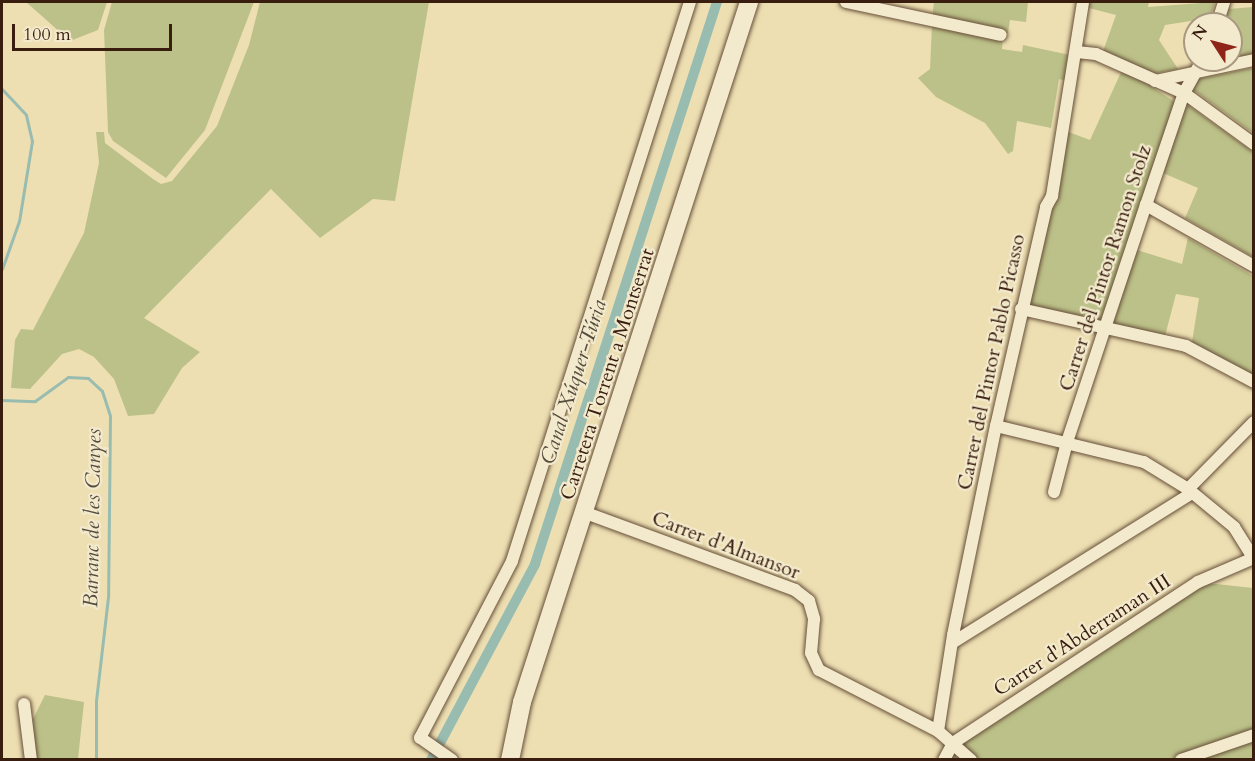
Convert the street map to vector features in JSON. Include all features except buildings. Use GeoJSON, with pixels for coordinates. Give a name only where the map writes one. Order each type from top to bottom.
{"type":"FeatureCollection","features":[{"type":"Feature","properties":{"kind":"main road","name":"Carretera Torrent a Montserrat"},"geometry":{"type":"LineString","coordinates":[[510,759],[522,702],[586,513],[749,2]]}},
{"type":"Feature","properties":{"kind":"street"},"geometry":{"type":"LineString","coordinates":[[452,759],[420,738],[512,561],[690,2]]}},
{"type":"Feature","properties":{"kind":"street"},"geometry":{"type":"LineString","coordinates":[[846,2],[1001,34]]}},
{"type":"Feature","properties":{"kind":"street","name":"Carrer del Pintor Pablo Picasso"},"geometry":{"type":"LineString","coordinates":[[938,731],[952,643],[996,426],[1046,207],[1052,196],[1077,52],[1083,2]]}},
{"type":"Feature","properties":{"kind":"street"},"geometry":{"type":"LineString","coordinates":[[1077,52],[1096,54],[1184,93],[1254,144]]}},
{"type":"Feature","properties":{"kind":"street"},"geometry":{"type":"LineString","coordinates":[[1154,81],[1197,72]]}},
{"type":"Feature","properties":{"kind":"street","name":"Carrer del Pintor Ramon Stolz"},"geometry":{"type":"LineString","coordinates":[[1054,492],[1067,442],[1184,93],[1197,72]]}},
{"type":"Feature","properties":{"kind":"street"},"geometry":{"type":"LineString","coordinates":[[1146,205],[1254,266]]}},
{"type":"Feature","properties":{"kind":"street"},"geometry":{"type":"LineString","coordinates":[[1022,309],[1195,350],[1254,382]]}},
{"type":"Feature","properties":{"kind":"street"},"geometry":{"type":"LineString","coordinates":[[952,643],[1190,491],[1254,422]]}},
{"type":"Feature","properties":{"kind":"street"},"geometry":{"type":"LineString","coordinates":[[996,426],[1144,462],[1190,491],[1234,527],[1253,558]]}},
{"type":"Feature","properties":{"kind":"street","name":"Carrer d'Almansor"},"geometry":{"type":"LineString","coordinates":[[586,513],[795,590],[809,601],[814,620],[811,653],[819,670],[938,731],[972,759]]}},
{"type":"Feature","properties":{"kind":"street","name":"Carrer d'Abderraman III"},"geometry":{"type":"LineString","coordinates":[[944,759],[953,743],[1198,582],[1253,558]]}},
{"type":"Feature","properties":{"kind":"street"},"geometry":{"type":"LineString","coordinates":[[24,704],[31,759]]}},
{"type":"Feature","properties":{"kind":"street"},"geometry":{"type":"LineString","coordinates":[[1181,759],[1254,735]]}},
{"type":"Feature","properties":{"kind":"green space"},"geometry":{"type":"Polygon","coordinates":[[[26,2],[107,2],[98,30],[70,41],[26,2]]]}},
{"type":"Feature","properties":{"kind":"green space"},"geometry":{"type":"Polygon","coordinates":[[[112,2],[254,2],[205,130],[166,178],[113,141],[108,132],[104,30],[112,2]]]}},
{"type":"Feature","properties":{"kind":"green space"},"geometry":{"type":"Polygon","coordinates":[[[260,2],[429,2],[395,201],[373,199],[320,238],[271,189],[144,318],[200,352],[182,368],[154,414],[128,416],[114,379],[94,357],[79,349],[62,354],[30,389],[11,388],[15,340],[21,329],[33,330],[84,233],[99,163],[96,132],[104,132],[105,143],[153,179],[161,184],[172,181],[217,126],[249,45],[260,2]]]}},
{"type":"Feature","properties":{"kind":"green space"},"geometry":{"type":"Polygon","coordinates":[[[934,2],[1028,2],[1026,22],[1010,20],[1008,33],[932,19],[934,2]]]}},
{"type":"Feature","properties":{"kind":"green space"},"geometry":{"type":"Polygon","coordinates":[[[1086,2],[1149,2],[1148,7],[1215,2],[1212,12],[1183,12],[1183,22],[1165,25],[1159,40],[1178,69],[1152,74],[1102,54],[1116,15],[1085,7],[1086,2]]]}},
{"type":"Feature","properties":{"kind":"green space"},"geometry":{"type":"Polygon","coordinates":[[[1253,7],[1253,55],[1243,57],[1243,12],[1228,12],[1229,9],[1253,7]]]}},
{"type":"Feature","properties":{"kind":"green space"},"geometry":{"type":"Polygon","coordinates":[[[932,25],[1003,38],[1002,49],[1022,52],[1023,45],[1070,55],[1066,81],[1059,79],[1051,128],[1017,121],[1013,151],[1008,154],[985,123],[936,97],[918,78],[930,69],[932,25]]]}},
{"type":"Feature","properties":{"kind":"green space"},"geometry":{"type":"Polygon","coordinates":[[[1123,68],[1175,102],[1101,322],[1026,306],[1066,131],[1090,140],[1123,68]]]}},
{"type":"Feature","properties":{"kind":"green space"},"geometry":{"type":"Polygon","coordinates":[[[1253,68],[1253,133],[1191,88],[1196,79],[1243,72],[1243,70],[1253,68]]]}},
{"type":"Feature","properties":{"kind":"green space"},"geometry":{"type":"Polygon","coordinates":[[[1189,106],[1253,152],[1253,257],[1185,218],[1198,188],[1163,173],[1185,107],[1189,106]]]}},
{"type":"Feature","properties":{"kind":"green space"},"geometry":{"type":"Polygon","coordinates":[[[1188,238],[1253,276],[1253,376],[1192,342],[1199,298],[1176,294],[1165,336],[1113,324],[1137,250],[1182,264],[1188,238]]]}},
{"type":"Feature","properties":{"kind":"green space"},"geometry":{"type":"Polygon","coordinates":[[[1198,582],[1253,588],[1253,759],[944,760],[953,743],[1198,582]]]}},
{"type":"Feature","properties":{"kind":"green space"},"geometry":{"type":"Polygon","coordinates":[[[45,695],[84,702],[78,759],[32,759],[32,721],[45,695]]]}},
{"type":"Feature","properties":{"kind":"waterway","name":"Canal Xúquer-Túria"},"geometry":{"type":"LineString","coordinates":[[431,760],[535,564],[717,2]]}},
{"type":"Feature","properties":{"kind":"waterway"},"geometry":{"type":"LineString","coordinates":[[2,89],[26,115],[32,141],[19,221],[2,269]]}},
{"type":"Feature","properties":{"kind":"waterway","name":"Barranc de les Canyes"},"geometry":{"type":"LineString","coordinates":[[2,400],[35,401],[68,377],[88,378],[102,391],[110,416],[108,597],[96,701],[96,760]]}}]}
